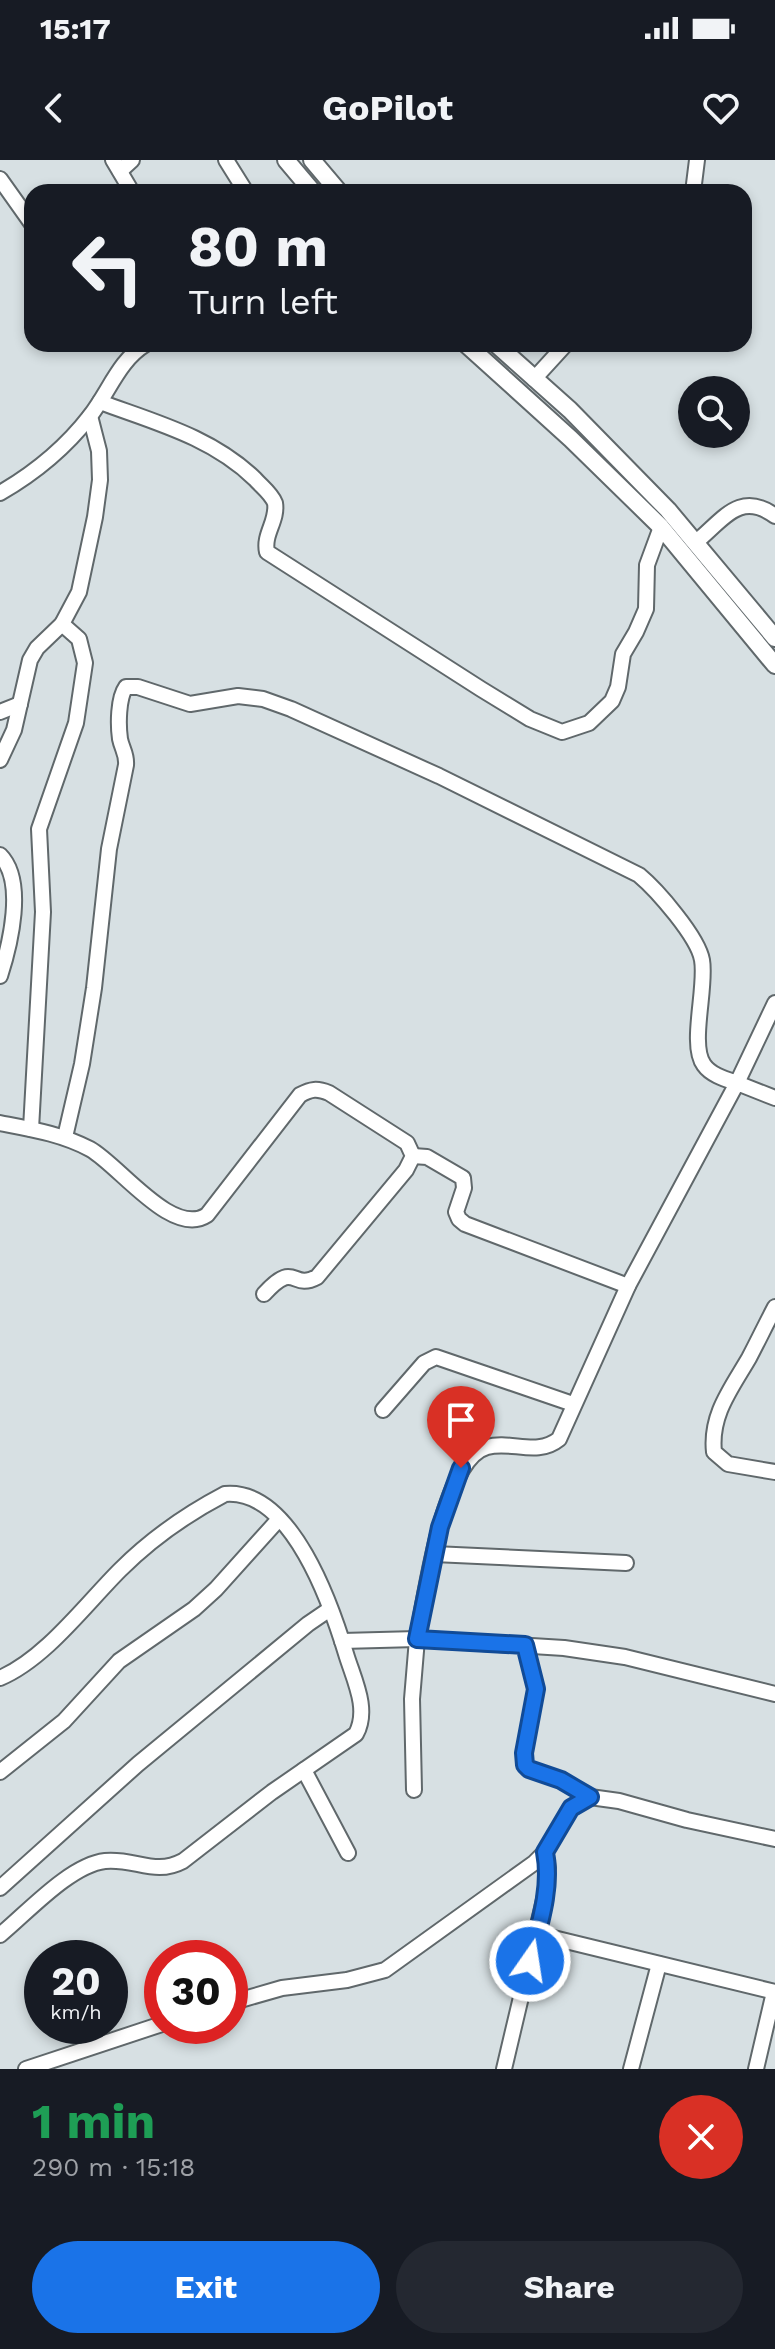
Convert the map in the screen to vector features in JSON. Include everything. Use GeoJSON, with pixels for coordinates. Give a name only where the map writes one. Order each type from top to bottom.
{"type":"FeatureCollection","features":[{"type":"Feature","properties":{"kind":"street"},"geometry":{"type":"LineString","coordinates":[[127,184],[116,166],[132,160]]}},
{"type":"Feature","properties":{"kind":"street"},"geometry":{"type":"LineString","coordinates":[[226,160],[241,184]]}},
{"type":"Feature","properties":{"kind":"street"},"geometry":{"type":"LineString","coordinates":[[286,160],[306,184]]}},
{"type":"Feature","properties":{"kind":"street"},"geometry":{"type":"LineString","coordinates":[[312,160],[332,184]]}},
{"type":"Feature","properties":{"kind":"street"},"geometry":{"type":"LineString","coordinates":[[694,184],[697,160]]}},
{"type":"Feature","properties":{"kind":"street"},"geometry":{"type":"LineString","coordinates":[[0,179],[24,213]]}},
{"type":"Feature","properties":{"kind":"street"},"geometry":{"type":"LineString","coordinates":[[0,493],[67,442],[90,416],[100,402],[123,352]]}},
{"type":"Feature","properties":{"kind":"street"},"geometry":{"type":"LineString","coordinates":[[475,352],[571,439],[661,527],[775,665]]}},
{"type":"Feature","properties":{"kind":"street"},"geometry":{"type":"LineString","coordinates":[[505,352],[570,410],[668,510],[775,638]]}},
{"type":"Feature","properties":{"kind":"street"},"geometry":{"type":"LineString","coordinates":[[534,379],[559,352]]}},
{"type":"Feature","properties":{"kind":"street"},"geometry":{"type":"LineString","coordinates":[[100,402],[181,431],[242,466],[275,503],[275,519],[265,545],[273,557],[530,719],[562,732],[589,723],[612,701],[618,687],[623,654],[646,609],[647,565],[661,527]]}},
{"type":"Feature","properties":{"kind":"street"},"geometry":{"type":"LineString","coordinates":[[0,760],[14,730],[30,660],[37,648],[62,624],[79,592],[100,480],[99,451],[90,416]]}},
{"type":"Feature","properties":{"kind":"street"},"geometry":{"type":"LineString","coordinates":[[696,542],[738,507],[760,505],[775,516]]}},
{"type":"Feature","properties":{"kind":"street"},"geometry":{"type":"LineString","coordinates":[[31,1129],[43,912],[39,829],[76,723],[85,663],[79,639],[62,624]]}},
{"type":"Feature","properties":{"kind":"street"},"geometry":{"type":"LineString","coordinates":[[65,1137],[92,1004],[109,849],[126,765],[126,752],[120,738],[123,690],[132,687],[190,704],[238,696],[263,699],[291,709],[439,776],[639,875],[655,888],[698,946],[703,979],[698,1041],[700,1059],[705,1068],[775,1098]]}},
{"type":"Feature","properties":{"kind":"street"},"geometry":{"type":"LineString","coordinates":[[0,712],[20,704]]}},
{"type":"Feature","properties":{"kind":"street"},"geometry":{"type":"LineString","coordinates":[[0,855],[10,867],[14,898],[0,976]]}},
{"type":"Feature","properties":{"kind":"street"},"geometry":{"type":"LineString","coordinates":[[414,1790],[413,1684],[417,1639],[434,1554],[461,1468],[473,1452],[488,1446],[540,1448],[559,1439],[628,1286],[737,1083],[775,1003]]}},
{"type":"Feature","properties":{"kind":"street"},"geometry":{"type":"LineString","coordinates":[[0,1123],[65,1137],[92,1150],[149,1199],[190,1222],[199,1221],[207,1215],[300,1095],[309,1090],[319,1089],[329,1093],[407,1143],[413,1156]]}},
{"type":"Feature","properties":{"kind":"street"},"geometry":{"type":"LineString","coordinates":[[413,1156],[436,1161],[463,1178],[464,1188],[456,1212],[465,1224],[628,1286]]}},
{"type":"Feature","properties":{"kind":"street"},"geometry":{"type":"LineString","coordinates":[[264,1294],[282,1276],[302,1281],[317,1277],[406,1170],[413,1156]]}},
{"type":"Feature","properties":{"kind":"street"},"geometry":{"type":"LineString","coordinates":[[775,1307],[723,1400],[713,1442],[714,1452],[728,1464],[775,1472]]}},
{"type":"Feature","properties":{"kind":"street"},"geometry":{"type":"LineString","coordinates":[[383,1410],[424,1363],[436,1357],[573,1404]]}},
{"type":"Feature","properties":{"kind":"street"},"geometry":{"type":"LineString","coordinates":[[0,1678],[33,1658],[148,1544],[191,1512],[225,1494],[235,1493],[254,1499],[279,1519],[311,1562],[342,1641],[360,1699],[361,1725],[347,1742],[170,1869],[116,1860],[88,1866],[72,1875],[0,1935]]}},
{"type":"Feature","properties":{"kind":"street"},"geometry":{"type":"LineString","coordinates":[[0,1772],[64,1721],[119,1661],[194,1609],[279,1519]]}},
{"type":"Feature","properties":{"kind":"street"},"geometry":{"type":"LineString","coordinates":[[434,1554],[626,1563]]}},
{"type":"Feature","properties":{"kind":"street"},"geometry":{"type":"LineString","coordinates":[[0,1888],[138,1764],[330,1609]]}},
{"type":"Feature","properties":{"kind":"street"},"geometry":{"type":"LineString","coordinates":[[342,1641],[417,1639],[525,1645],[625,1657],[775,1694]]}},
{"type":"Feature","properties":{"kind":"street"},"geometry":{"type":"LineString","coordinates":[[525,1645],[536,1689],[524,1753],[525,1765],[529,1769],[561,1780],[590,1797],[619,1801],[775,1839]]}},
{"type":"Feature","properties":{"kind":"street"},"geometry":{"type":"LineString","coordinates":[[304,1770],[348,1853]]}},
{"type":"Feature","properties":{"kind":"street"},"geometry":{"type":"LineString","coordinates":[[248,1998],[282,1988],[347,1980],[385,1970],[503,1887],[545,1852],[571,1808],[590,1797]]}},
{"type":"Feature","properties":{"kind":"street"},"geometry":{"type":"LineString","coordinates":[[504,2069],[547,1887],[545,1852]]}},
{"type":"Feature","properties":{"kind":"street"},"geometry":{"type":"LineString","coordinates":[[537,1934],[775,1992],[756,2069]]}},
{"type":"Feature","properties":{"kind":"street"},"geometry":{"type":"LineString","coordinates":[[631,2069],[659,1964]]}},
{"type":"Feature","properties":{"kind":"street"},"geometry":{"type":"LineString","coordinates":[[26,2069],[144,2030]]}},
{"type":"Feature","properties":{"kind":"route"},"geometry":{"type":"LineString","coordinates":[[461,1468],[440,1527],[417,1639],[525,1645],[536,1689],[524,1753],[525,1765],[561,1780],[590,1797],[571,1808],[545,1852],[547,1887],[530,1961]]}}]}
